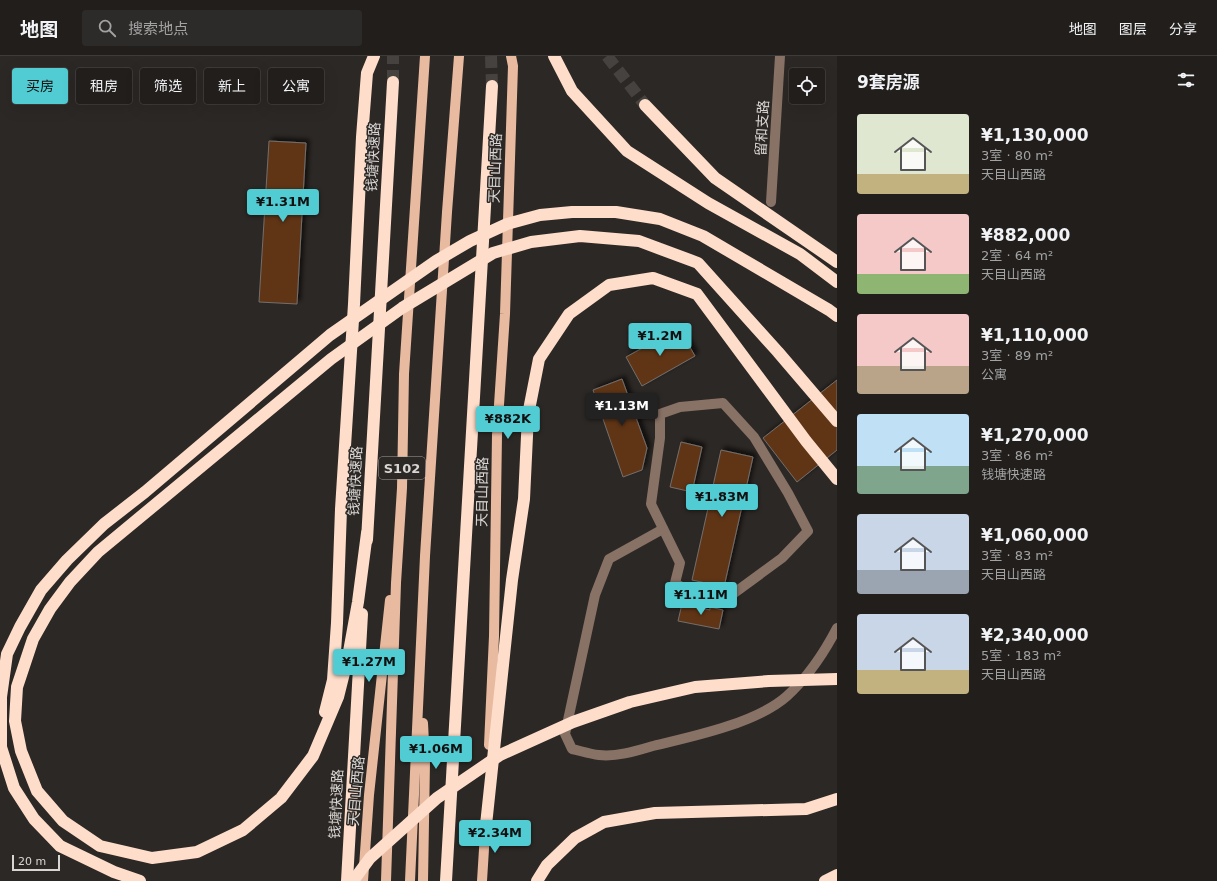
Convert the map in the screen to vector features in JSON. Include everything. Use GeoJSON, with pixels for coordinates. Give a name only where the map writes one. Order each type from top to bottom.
{"type":"FeatureCollection","features":[{"type":"Feature","properties":{"kind":"highway"},"geometry":{"type":"LineString","coordinates":[[313,756],[333,680],[362,137],[367,73],[374,56]]}},
{"type":"Feature","properties":{"kind":"highway"},"geometry":{"type":"LineString","coordinates":[[554,56],[572,91],[627,151],[708,203],[800,254],[837,282]]}},
{"type":"Feature","properties":{"kind":"highway","name":"钱塘快速路"},"geometry":{"type":"LineString","coordinates":[[347,881],[393,82]]}},
{"type":"Feature","properties":{"kind":"highway"},"geometry":{"type":"LineString","coordinates":[[446,881],[492,86]]}},
{"type":"Feature","properties":{"kind":"highway"},"geometry":{"type":"LineString","coordinates":[[645,105],[715,178],[837,262]]}},
{"type":"Feature","properties":{"kind":"highway"},"geometry":{"type":"LineString","coordinates":[[140,881],[114,872],[60,846],[34,819],[14,788],[1,747],[1,697],[7,654],[41,590],[67,560],[104,524],[145,492],[330,335],[436,261],[470,241],[507,224],[540,215],[572,212],[616,212],[660,220],[703,236],[837,316]]}},
{"type":"Feature","properties":{"kind":"highway"},"geometry":{"type":"LineString","coordinates":[[367,533],[358,602],[348,657],[338,697],[313,756],[281,798],[243,830],[196,852],[152,858],[100,846],[63,821],[37,791],[21,751],[15,721],[17,687],[33,638],[50,609],[70,582],[98,552],[331,360],[402,308],[492,253],[531,242],[580,236],[639,241],[698,263],[837,421]]}},
{"type":"Feature","properties":{"kind":"highway"},"geometry":{"type":"LineString","coordinates":[[486,824],[512,580],[524,500],[528,415],[539,359],[569,314],[609,285],[653,278],[697,294],[806,441],[837,479]]}},
{"type":"Feature","properties":{"kind":"highway"},"geometry":{"type":"LineString","coordinates":[[353,881],[370,858],[437,798],[500,755],[573,722],[630,702],[695,687],[770,681],[837,679]]}},
{"type":"Feature","properties":{"kind":"highway"},"geometry":{"type":"LineString","coordinates":[[538,881],[547,865],[575,838],[604,822],[655,813],[806,809],[837,799]]}},
{"type":"Feature","properties":{"kind":"highway"},"geometry":{"type":"LineString","coordinates":[[825,881],[837,875]]}},
{"type":"Feature","properties":{"kind":"main road","name":"天目山西路"},"geometry":{"type":"LineString","coordinates":[[386,881],[396,583],[402,488],[404,374],[426,56]]}},
{"type":"Feature","properties":{"kind":"main road","name":"S102"},"geometry":{"type":"LineString","coordinates":[[410,881],[425,556],[446,228],[459,56]]}},
{"type":"Feature","properties":{"kind":"main road","name":"天目山西路"},"geometry":{"type":"LineString","coordinates":[[482,881],[486,824],[494,636],[497,435],[505,306],[513,74],[512,56]]}},
{"type":"Feature","properties":{"kind":"main road","name":"天目山西路"},"geometry":{"type":"LineString","coordinates":[[363,881],[369,795],[402,488]]}},
{"type":"Feature","properties":{"kind":"main road"},"geometry":{"type":"LineString","coordinates":[[421,660],[425,762],[423,881]]}},
{"type":"Feature","properties":{"kind":"street","name":"留和支路"},"geometry":{"type":"LineString","coordinates":[[772,202],[780,56]]}},
{"type":"Feature","properties":{"kind":"street"},"geometry":{"type":"LineString","coordinates":[[723,403],[754,437],[788,493],[808,531],[782,558],[726,599],[691,593],[675,582],[680,563],[663,530],[651,504],[660,438],[660,414],[680,407],[723,403]]}},
{"type":"Feature","properties":{"kind":"street"},"geometry":{"type":"LineString","coordinates":[[663,530],[608,559],[595,595],[565,734],[572,749],[600,755],[625,754],[696,735],[751,717],[770,708],[786,697],[809,673],[837,628]]}},
{"type":"Feature","properties":{"kind":"building"},"geometry":{"type":"Polygon","coordinates":[[[269,141],[306,143],[297,304],[259,302],[269,141]]]}},
{"type":"Feature","properties":{"kind":"building"},"geometry":{"type":"Polygon","coordinates":[[[679,328],[695,356],[642,386],[626,357],[679,328]]]}},
{"type":"Feature","properties":{"kind":"building"},"geometry":{"type":"Polygon","coordinates":[[[622,379],[647,448],[642,470],[623,477],[593,390],[622,379]]]}},
{"type":"Feature","properties":{"kind":"building"},"geometry":{"type":"Polygon","coordinates":[[[837,380],[837,450],[797,482],[763,438],[837,380]]]}},
{"type":"Feature","properties":{"kind":"building"},"geometry":{"type":"Polygon","coordinates":[[[681,442],[702,447],[692,492],[670,487],[681,442]]]}},
{"type":"Feature","properties":{"kind":"building"},"geometry":{"type":"Polygon","coordinates":[[[721,450],[753,457],[724,587],[692,580],[721,450]]]}},
{"type":"Feature","properties":{"kind":"building"},"geometry":{"type":"Polygon","coordinates":[[[682,604],[710,610],[710,607],[723,610],[719,629],[678,621],[682,604]]]}},
{"type":"Feature","properties":{"kind":"tunnel"},"geometry":{"type":"LineString","coordinates":[[393,56],[393,82]]}},
{"type":"Feature","properties":{"kind":"tunnel"},"geometry":{"type":"LineString","coordinates":[[491,56],[492,86]]}},
{"type":"Feature","properties":{"kind":"tunnel"},"geometry":{"type":"LineString","coordinates":[[607,56],[645,105]]}}]}
